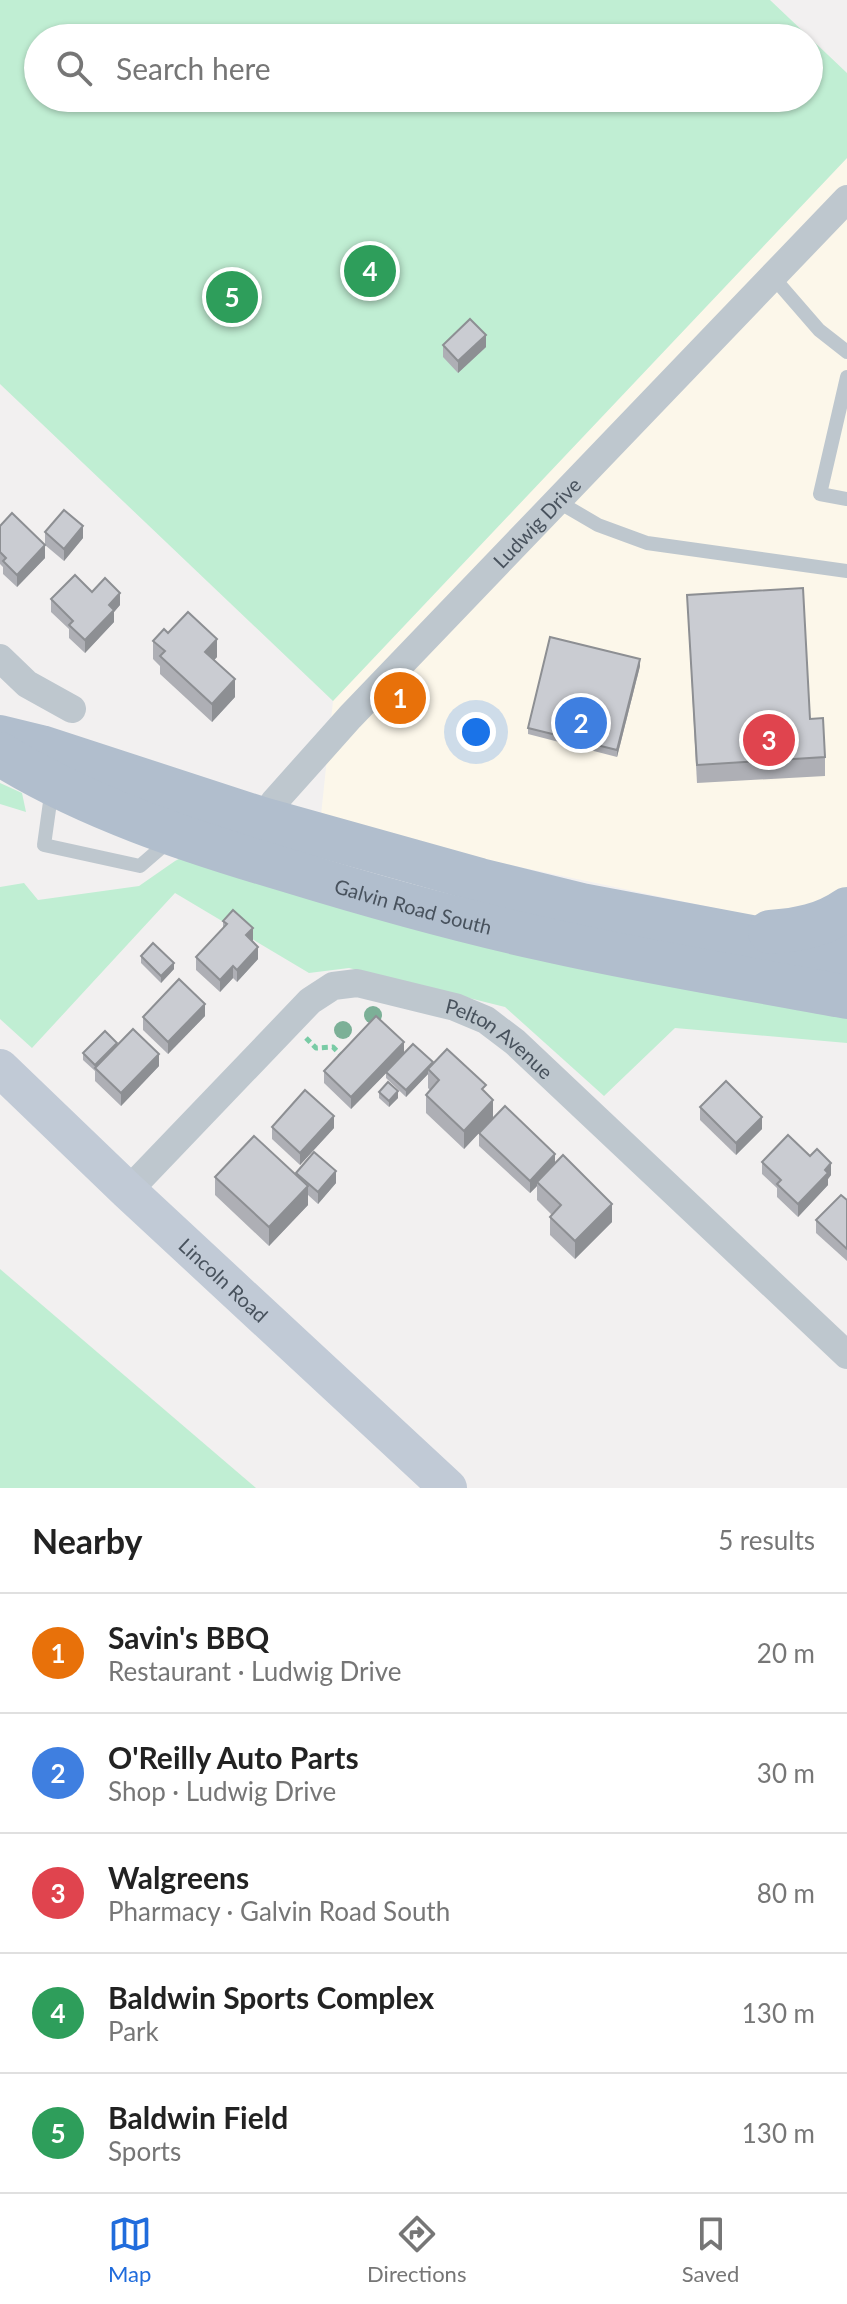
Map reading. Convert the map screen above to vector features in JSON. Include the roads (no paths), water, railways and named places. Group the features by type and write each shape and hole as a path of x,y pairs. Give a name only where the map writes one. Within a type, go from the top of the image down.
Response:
{"main road":[{"name":"Galvin Road South","path":"0,737 41,747 255,839 360,893 545,939 847,997"},
{"name":"Galvin Road South","path":"0,754 52,784 177,835 255,839 847,955"},
{"path":"736,934 808,927 847,909"},
{"name":"Lincoln Road","path":"0,1068 448,1488"}],"street":[{"name":"Ludwig Drive","path":"255,839 275,801 350,717 847,199"},
{"path":"0,658 27,684 72,709"},
{"name":"Pelton Avenue","path":"128,1191 310,1001 333,986 357,983 455,1007 486,1020 515,1042 847,1355"}],"lane":[{"path":"773,277 819,330 847,352"},
{"path":"847,377 820,494 847,499"},
{"path":"557,501 598,525 647,543 847,571"},
{"path":"52,784 44,845 140,866 177,835"}],"place":[{"name":"Baldwin Sports Complex","path":"370,271"},
{"name":"Baldwin Field","path":"232,297"},
{"name":"Savin's BBQ","path":"400,698"},
{"name":"O'Reilly Auto Parts","path":"581,723"},
{"name":"Walgreens","path":"769,740"}]}
